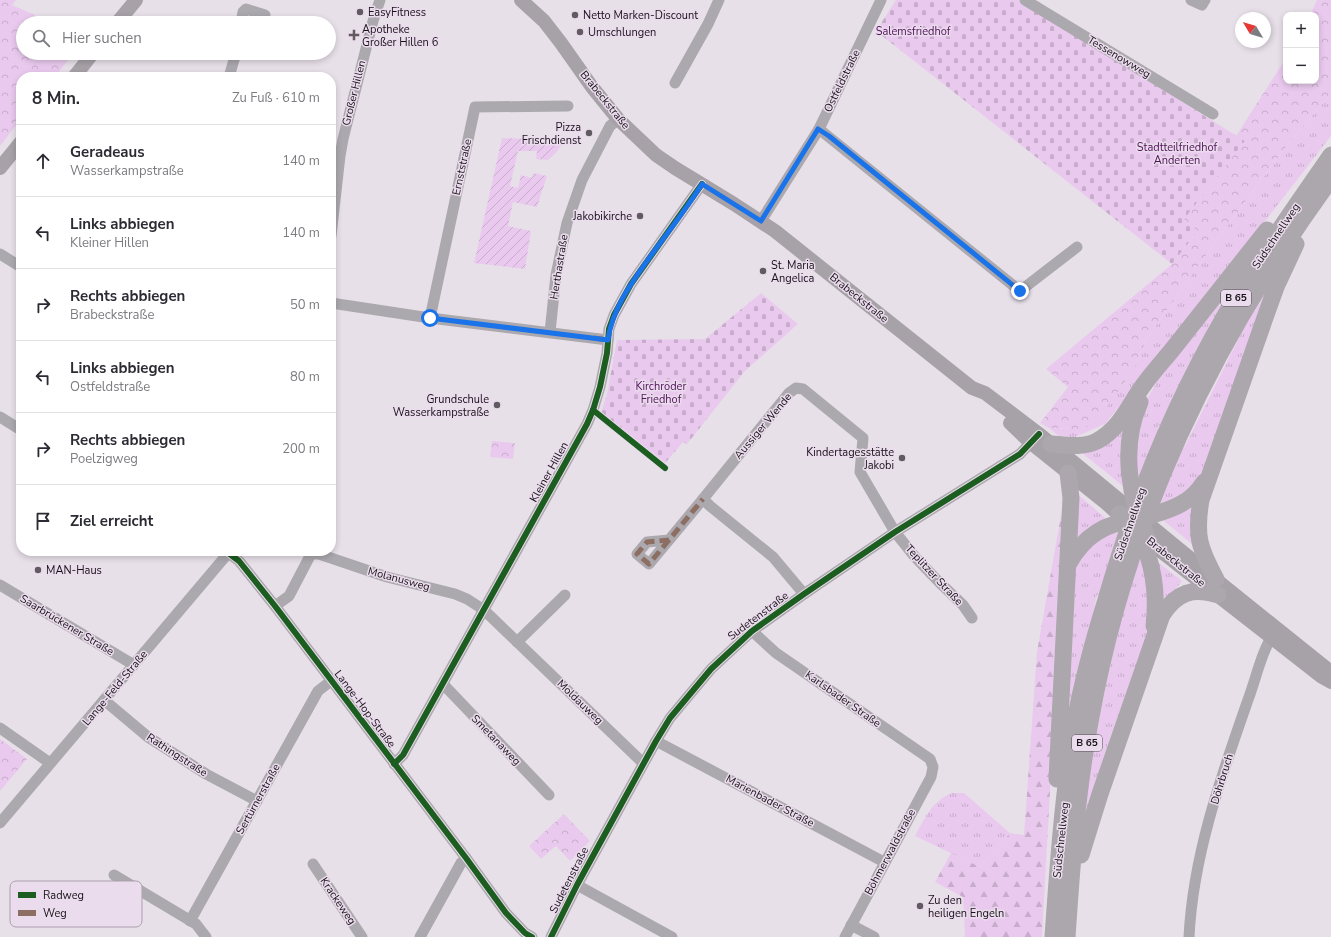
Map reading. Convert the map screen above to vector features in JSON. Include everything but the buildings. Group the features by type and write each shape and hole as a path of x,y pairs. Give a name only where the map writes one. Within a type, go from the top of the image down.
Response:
{"highway":[{"path":"1040,440 1076,446 1089,444 1104,436 1118,423 1126,414 1145,383 1331,151"},
{"name":"Südschnellweg","path":"1163,456 1180,400 1226,314 1279,230 1331,155"},
{"path":"1070,896 1090,826 1162,615 1176,598 1187,593 1198,591 1206,592 1217,587 1205,560 1198,532 1201,500 1276,287 1300,234 1328,183"},
{"name":"Südschnellweg","path":"1067,937 1080,788 1091,717 1109,634 1115,589 1126,534 1142,489 1163,456 1238,321 1290,237 1328,183"},
{"path":"1152,644 1156,599 1155,580 1137,521 1129,466 1132,428 1138,407 1163,362"},
{"path":"1069,563 1074,553 1087,538 1102,529 1137,521 1178,507 1200,489 1210,473"},
{"path":"1058,853 1056,800 1069,563 1071,498 1068,474"},
{"name":"Südschnellweg","path":"1053,937 1058,853 1076,721 1097,629 1115,589"}],"main road":[{"path":"123,16 136,0"},
{"name":"Brabeckstraße","path":"521,0 544,21 592,87 618,119 656,155 761,221 972,388 980,399 1018,430 1040,440 1217,587 1275,633 1331,672"},
{"path":"78,72 87,60"},
{"path":"0,168 16,148"},
{"name":"Brabeckstraße","path":"1040,440 1068,474 1137,521"},
{"name":"Brabeckstraße","path":"1275,633 1322,677 1331,682"}],"street":[{"name":"Großer Hillen","path":"336,151 380,0"},
{"path":"675,83 708,24 719,0"},
{"name":"Ostfeldstraße","path":"761,221 818,129 881,0"},
{"name":"Tessenowweg","path":"1026,0 1213,114"},
{"path":"1191,0 1202,6 1205,0"},
{"path":"242,16 246,9 264,14 265,16"},
{"path":"230,72 234,60"},
{"name":"Ernststraße","path":"430,318 475,107 568,106"},
{"name":"Herthastraße","path":"550,332 556,275 567,223 582,180 610,126 618,119"},
{"path":"818,129 829,136 1020,291 1077,246"},
{"name":"Kleiner Hillen","path":"394,764 403,755 587,424 600,387 607,353 608,334 614,315 631,284 702,184"},
{"path":"0,254 16,264"},
{"path":"336,304 430,318 550,332 608,334"},
{"name":"Aussiger Wende","path":"669,540 789,393 796,388 803,388 863,438 860,472 895,532"},
{"path":"0,417 16,427"},
{"name":"Sudetenstraße","path":"551,937 577,885 656,740 670,718 711,669 752,631 804,594 895,532 1040,440"},
{"path":"703,499 773,557 804,594"},
{"name":"Teplitzer Straße","path":"895,532 915,557 963,605 972,618"},
{"name":"Lange-Feld-Straße","path":"0,822 226,556"},
{"name":"Lange-Hop-Straße","path":"233,556 275,606 506,913 525,933 532,937"},
{"name":"Molanusweg","path":"275,606 289,596 307,556"},
{"name":"Molanusweg","path":"324,556 387,577 455,594 467,599 484,610"},
{"name":"Saarbrückener Straße","path":"0,585 134,665"},
{"path":"517,642 565,594"},
{"name":"Moldauweg","path":"484,610 643,763"},
{"name":"Karlsbader Straße","path":"752,631 776,653 930,759 933,767"},
{"name":"Döhrbruch","path":"1189,937 1198,864 1204,841 1223,774 1267,646 1275,633"},
{"name":"Sertürnerstraße","path":"190,921 318,691 331,681"},
{"name":"Smetanaweg","path":"443,684 549,795"},
{"name":"Rathingstraße","path":"104,700 148,737 199,770 257,800"},
{"path":"0,728 50,763"},
{"name":"Marienbader Straße","path":"656,740 884,862"},
{"name":"Böhmerwaldstraße","path":"845,937 930,777 933,767"},
{"path":"420,937 461,863 466,858"},
{"name":"Krackeweg","path":"313,864 362,937"},
{"path":"114,874 125,881"},
{"path":"577,885 672,937"},
{"path":"142,891 196,924 206,937"},
{"path":"851,925 874,937"}],"green space":[{"path":"0,0 16,0 12,5 37,16 16,16 16,60 68,60 59,72 16,72 16,125 0,146"},
{"path":"896,0 1018,0 1245,141 1185,219 1198,231 1172,264 876,31"},
{"path":"1317,0 1331,0 1331,93 1285,148 1195,270 1147,338 1134,369 1096,422 1084,428 1075,429 1049,428 1040,423 1068,387 1046,369 1172,264 1198,231 1184,219 1245,141 1236,136 1283,63 1283,84 1319,84 1319,12 1311,12"},
{"path":"1331,93 1331,136 1170,344 1105,424 1075,437 1059,436 1049,428 1075,429 1134,369 1147,338 1195,270 1285,148"},
{"path":"502,138 541,139 542,144 562,144 556,153 548,160 536,159 537,151 518,151 510,186 518,188 521,175 532,178 533,173 547,176 537,207 513,202 508,226 531,231 525,269 474,263"},
{"path":"1258,246 1162,423 1157,428 1171,435 1170,441 1184,448 1253,310 1269,283 1204,470 1193,489 1154,509 1135,470 1134,457 1147,399 1159,378"},
{"name":"Kirchröder Friedhof","path":"761,293 798,324 745,371 687,444 683,442 665,463 601,413 607,394 617,340 705,339"},
{"path":"1125,419 1128,490 1076,448"},
{"path":"492,441 515,443 513,459 490,457"},
{"path":"1076,493 1109,521 1073,547"},
{"path":"1192,502 1197,548 1159,517"},
{"path":"1061,515 1065,517 1042,937 965,937 963,897 935,882 951,853 980,867 1010,833 1024,835 1037,652"},
{"path":"1119,531 1146,564 1149,632 1082,832 1100,716 1126,601 1097,595 1063,768 1075,572 1077,560 1094,539"},
{"path":"1154,559 1182,581 1161,607"},
{"path":"0,739 27,759 0,791"},
{"path":"952,793 964,793 1010,833 980,867 915,836 934,805 945,796"},
{"path":"564,814 590,841 570,861 556,846 541,859 529,846"}],"tram line":[{"path":"120,16 133,0"},
{"path":"81,72 90,60"},
{"path":"0,165 16,145"}],"marked path":[{"path":"594,338 608,340"},
{"path":"669,540 649,564 637,554 647,542 669,540 703,499"}],"cycle path":[{"path":"394,764 403,755 587,424 600,387 607,353 609,329 614,315 631,284 702,184"},
{"path":"593,410 665,468"},
{"path":"551,937 577,885 656,741 670,718 711,669 752,631 895,532 1020,454 1039,434"},
{"path":"232,556 239,561 275,606 506,913 525,933 532,937"}],"place":[{"name":"EasyFitness","path":"360,12"},
{"name":"Netto Marken-Discount","path":"575,15"},
{"name":"Umschlungen","path":"580,32"},
{"name":"Apotheke Großer Hillen 6","path":"354,35"},
{"name":"Pizza Frischdienst","path":"589,133"},
{"name":"Jakobikirche","path":"640,216"},
{"name":"St. Maria Angelica","path":"763,271"},
{"name":"Grundschule Wasserkampstraße","path":"497,405"},
{"name":"Kindertagesstätte Jakobi","path":"902,458"},
{"name":"MAN-Haus","path":"38,570"},
{"name":"Zu den heiligen Engeln","path":"920,906"}],"route":[{"path":"430,318 608,340 609,329 614,315 631,284 702,184 761,221 818,129 829,136 1020,291"}],"park label":[{"name":"Salemsfriedhof","path":"913,31"},
{"name":"Stadtteilfriedhof Anderten","path":"1177,153"}]}
